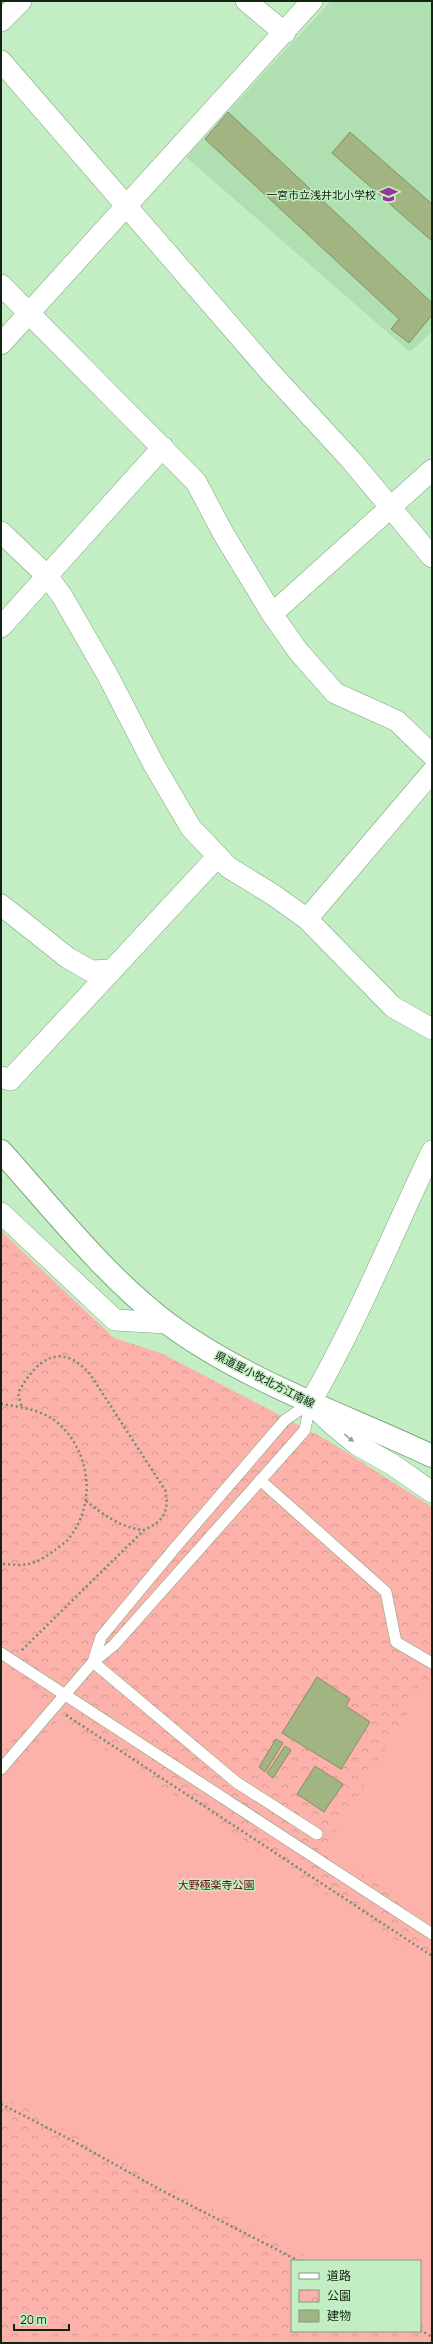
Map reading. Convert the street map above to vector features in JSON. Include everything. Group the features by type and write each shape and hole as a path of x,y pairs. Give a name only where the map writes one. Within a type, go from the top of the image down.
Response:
{"main road":[{"name":"県道里小牧北方江南線","path":"1,1151 127,1289 167,1323 222,1359 310,1403 432,1456"}],"street":[{"path":"1,21 21,1"},
{"path":"246,1 285,33"},
{"path":"1,344 126,204 285,33 312,1"},
{"path":"1,61 270,372 350,459 432,557"},
{"path":"1,285 196,482 223,533 272,614 298,651 335,692 397,721 432,755"},
{"path":"1,627 163,447"},
{"path":"272,614 432,470"},
{"path":"1,532 47,576 62,596 100,661 154,765 191,828 228,867 272,894 307,919 393,1007 432,1029"},
{"path":"307,919 432,772"},
{"path":"1,1077 10,1080 218,856"},
{"path":"1,905 68,958 91,971 112,970"},
{"path":"432,1151 355,1318 331,1367 310,1403 356,1444 393,1465 432,1492"},
{"path":"1,1213 115,1320 167,1323"}],"lane":[{"path":"1,1769 93,1662 114,1645 304,1430 310,1403"},
{"path":"93,1662 101,1637 174,1549 285,1420 310,1403"},
{"path":"260,1480 386,1592 396,1642 432,1663"},
{"path":"1,1654 432,1934"},
{"path":"93,1662 236,1782 317,1834"}],"path":[{"path":"22,1408 18,1393 42,1361 52,1357 66,1357 80,1362 90,1374 165,1490 168,1502 165,1516 155,1526 144,1530 134,1530 104,1515 86,1501"},
{"path":"1,1404 33,1410 60,1424 72,1440 83,1462 88,1492 84,1512 69,1539 49,1554 29,1564 1,1564"},
{"path":"11,1660 144,1530"},
{"path":"55,1708 432,1956"},
{"path":"1,2104 73,2141 157,2188 297,2260"},
{"path":"421,2331 432,2337"}],"shaded area":[{"path":"331,1 432,1 432,332 410,352 186,157"}],"green space":[{"name":"大野極楽寺公園","path":"1,1231 114,1338 163,1354 327,1440 432,1507 432,2343 1,2343"},
{"path":"1,1669 48,1701 1,1753"},
{"path":"424,1685 432,1691 432,1919 325,1850"},
{"path":"59,1719 432,1964 432,2331 421,2325 421,2260 315,2260 161,2183 1,2094 1,1784"}],"building":[{"path":"228,112 432,303 432,315 409,343 391,329 399,319 205,139"},
{"path":"350,132 432,204 432,241 332,153"},
{"path":"317,1677 350,1699 346,1706 370,1722 341,1769 282,1733"},
{"path":"276,1739 283,1743 265,1772 259,1767"},
{"path":"285,1746 291,1750 273,1778 267,1773"},
{"path":"315,1766 343,1784 324,1812 297,1794"}],"place":[{"name":"一宮市立浅井北小学校","path":"389,194"}]}
